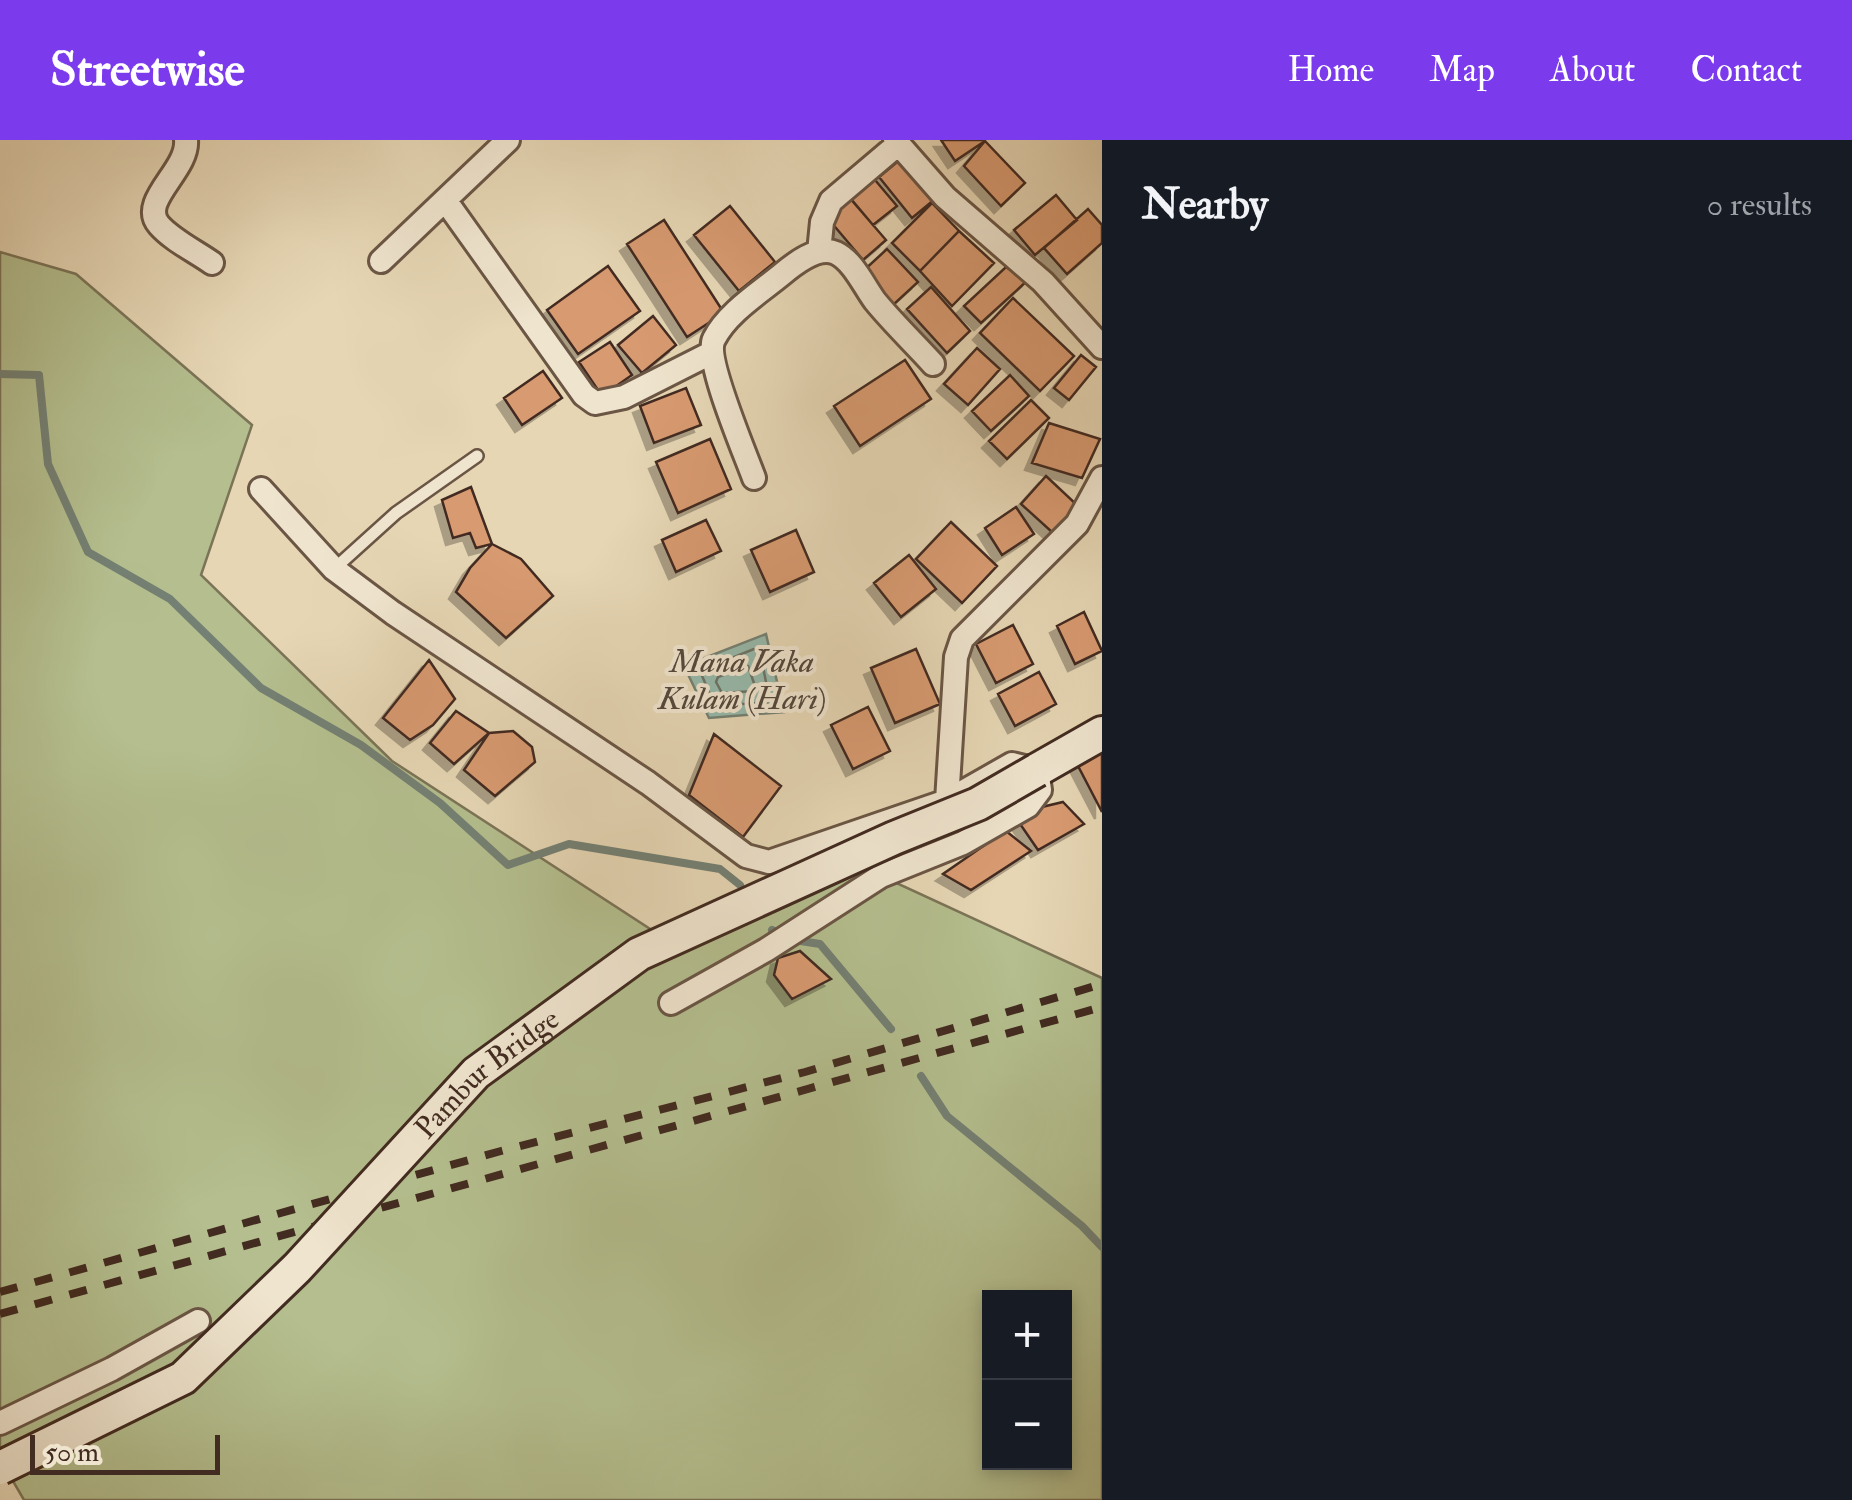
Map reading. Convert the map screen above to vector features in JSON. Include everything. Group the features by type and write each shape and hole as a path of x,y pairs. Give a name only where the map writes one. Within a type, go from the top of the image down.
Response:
{"main road":[{"name":"Pambur Bridge","path":"0,1468 183,1378 297,1268 476,1073 639,954 978,804 1102,733"}],"street":[{"path":"186,140 188,152 155,200 154,219 161,228 212,262"},
{"path":"381,262 508,140"},
{"path":"819,252 822,222 831,201 896,142 945,197 1043,282 1102,347"},
{"path":"445,200 584,395 596,403 624,398 711,353"},
{"path":"754,478 711,353 713,340 730,318 798,261 819,252 834,252 848,262 877,302 932,364"},
{"path":"947,801 956,657 962,640 1076,524 1102,478"},
{"path":"261,489 334,569 443,648 648,783 746,856 769,862 947,801 1012,764 1037,770 1040,790 1028,806 963,844 882,876 766,950 671,1003"},
{"path":"0,1423 112,1369 198,1321"}],"lane":[{"path":"334,569 396,513 477,456"}],"green space":[{"path":"0,252 76,274 252,425 201,575 392,761 658,934 825,850 1102,978 1102,1500 24,1500 0,1459"}],"water":[{"name":"Mana Vaka Kulam (Hari)","path":"766,634 784,712 709,718 684,666"}],"building":[{"path":"941,140 985,140 985,141 955,161"},
{"path":"985,141 1025,183 1001,206 964,166"},
{"path":"902,158 935,199 912,218 879,177"},
{"path":"870,174 897,206 873,225 846,193"},
{"path":"1056,195 1077,220 1035,255 1014,230"},
{"path":"848,196 886,240 863,260 825,215"},
{"path":"932,203 959,231 920,271 892,243"},
{"path":"730,206 775,262 739,291 694,235"},
{"path":"1088,209 1102,225 1102,243 1067,274 1044,248"},
{"path":"664,220 724,313 687,337 627,244"},
{"path":"959,231 994,263 952,306 920,271"},
{"path":"887,249 918,282 893,305 862,272"},
{"path":"608,266 640,311 578,354 547,310"},
{"path":"1006,267 1028,280 981,323 964,306"},
{"path":"931,287 970,331 947,353 907,309"},
{"path":"1013,298 1074,356 1040,391 980,333"},
{"path":"653,316 676,345 642,373 618,345"},
{"path":"610,342 632,375 602,396 579,362"},
{"path":"977,348 1000,369 968,405 944,384"},
{"path":"1081,355 1096,367 1069,400 1054,388"},
{"path":"905,360 931,399 860,446 834,406"},
{"path":"543,371 562,398 522,425 504,398"},
{"path":"1010,375 1029,396 991,431 972,411"},
{"path":"686,388 701,425 654,443 640,406"},
{"path":"1031,400 1049,418 1007,459 989,441"},
{"path":"1049,423 1100,439 1082,478 1032,463"},
{"path":"710,439 731,489 678,513 656,462"},
{"path":"1046,476 1077,505 1053,533 1021,504"},
{"path":"471,487 492,544 476,548 470,533 453,538 442,500"},
{"path":"1016,507 1034,534 1002,555 985,528"},
{"path":"706,520 721,551 676,572 662,540"},
{"path":"951,522 997,566 962,603 916,559"},
{"path":"796,530 814,572 770,592 751,550"},
{"path":"492,544 521,559 553,596 506,638 456,592 470,568"},
{"path":"909,555 936,589 901,617 874,583"},
{"path":"1084,612 1102,651 1075,664 1057,626"},
{"path":"1013,625 1033,664 996,683 976,644"},
{"path":"916,649 940,704 895,723 871,668"},
{"path":"429,660 455,699 433,725 410,740 383,718"},
{"path":"1039,672 1056,704 1015,726 998,694"},
{"path":"868,707 890,751 853,769 831,725"},
{"path":"456,711 489,733 454,764 430,743"},
{"path":"513,731 532,747 535,762 495,796 464,770 489,733"},
{"path":"714,734 781,786 743,837 689,795"},
{"path":"1102,751 1102,812 1077,764"},
{"path":"1063,802 1084,824 1038,850 1018,821 1042,807"},
{"path":"1001,827 1031,851 971,890 943,874 995,838"},
{"path":"800,951 831,979 792,999 774,975 778,958"}],"waterway":[{"path":"0,374 39,375 48,464 88,552 170,599 261,688 361,745 440,803 508,865 569,844 720,869 740,885"},
{"path":"772,930 794,940 820,944 891,1029"},
{"path":"921,1076 947,1116 1082,1226 1102,1247"}],"railway":[{"path":"0,1292 501,1151 805,1072 1102,984"},
{"path":"0,1314 1102,1007"}]}
